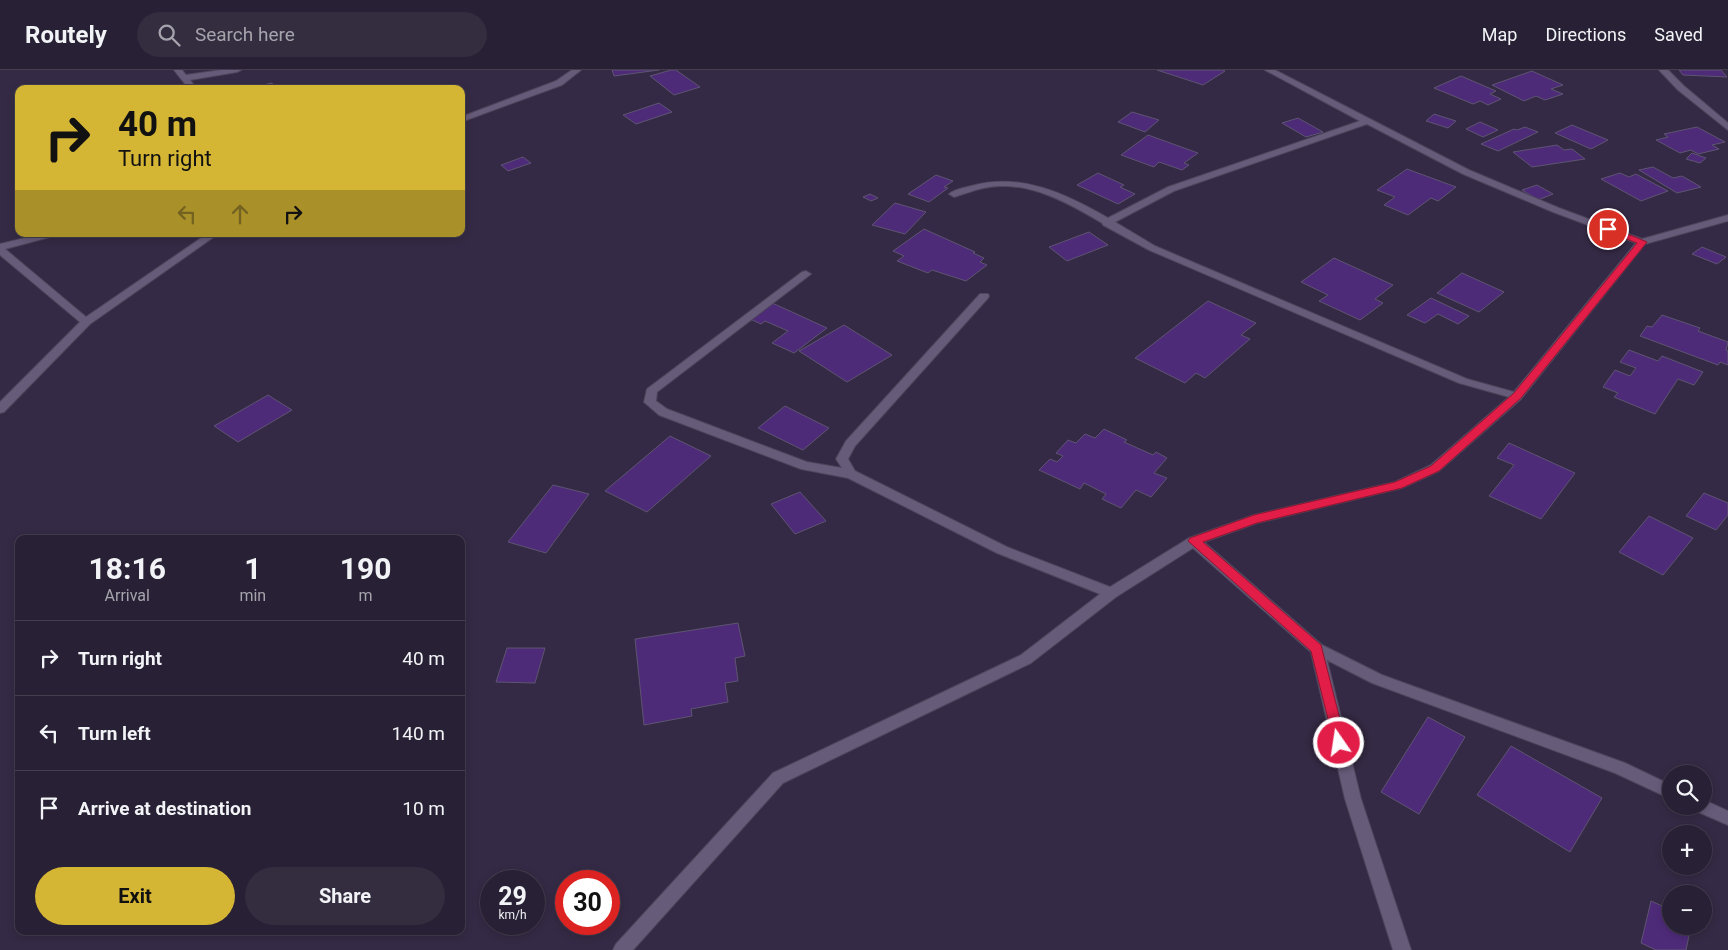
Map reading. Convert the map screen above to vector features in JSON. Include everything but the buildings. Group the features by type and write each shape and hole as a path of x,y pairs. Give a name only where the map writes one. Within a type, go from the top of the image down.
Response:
{"street":[{"path":"178,70 190,85"},
{"path":"184,78 237,70"},
{"path":"465,118 559,83 577,70"},
{"path":"1269,70 1466,172 1556,210 1642,242"},
{"path":"1663,70 1680,88 1728,127"},
{"path":"1106,223 1171,189 1367,122"},
{"path":"954,194 985,185 1008,184 1038,189 1068,199 1106,223 1152,248 1463,381 1517,396"},
{"path":"622,950 778,778 1026,659 1111,593 1194,541 1254,519 1398,485 1435,468 1517,396 1642,242 1728,218"},
{"path":"0,248 40,237"},
{"path":"0,409 86,322 209,237"},
{"path":"0,248 86,322"},
{"path":"806,274 651,391 650,402 663,412 805,466 850,474 1002,550 1111,593"},
{"path":"850,474 842,459 850,444 984,296"},
{"path":"1194,541 1317,649 1377,679 1620,768 1662,788"},
{"path":"1317,649 1353,799 1402,950"},
{"path":"1712,811 1728,818"}],"route":[{"path":"1339,743 1317,649 1194,541 1254,519 1398,485 1435,468 1517,396 1642,242 1608,229"}]}
